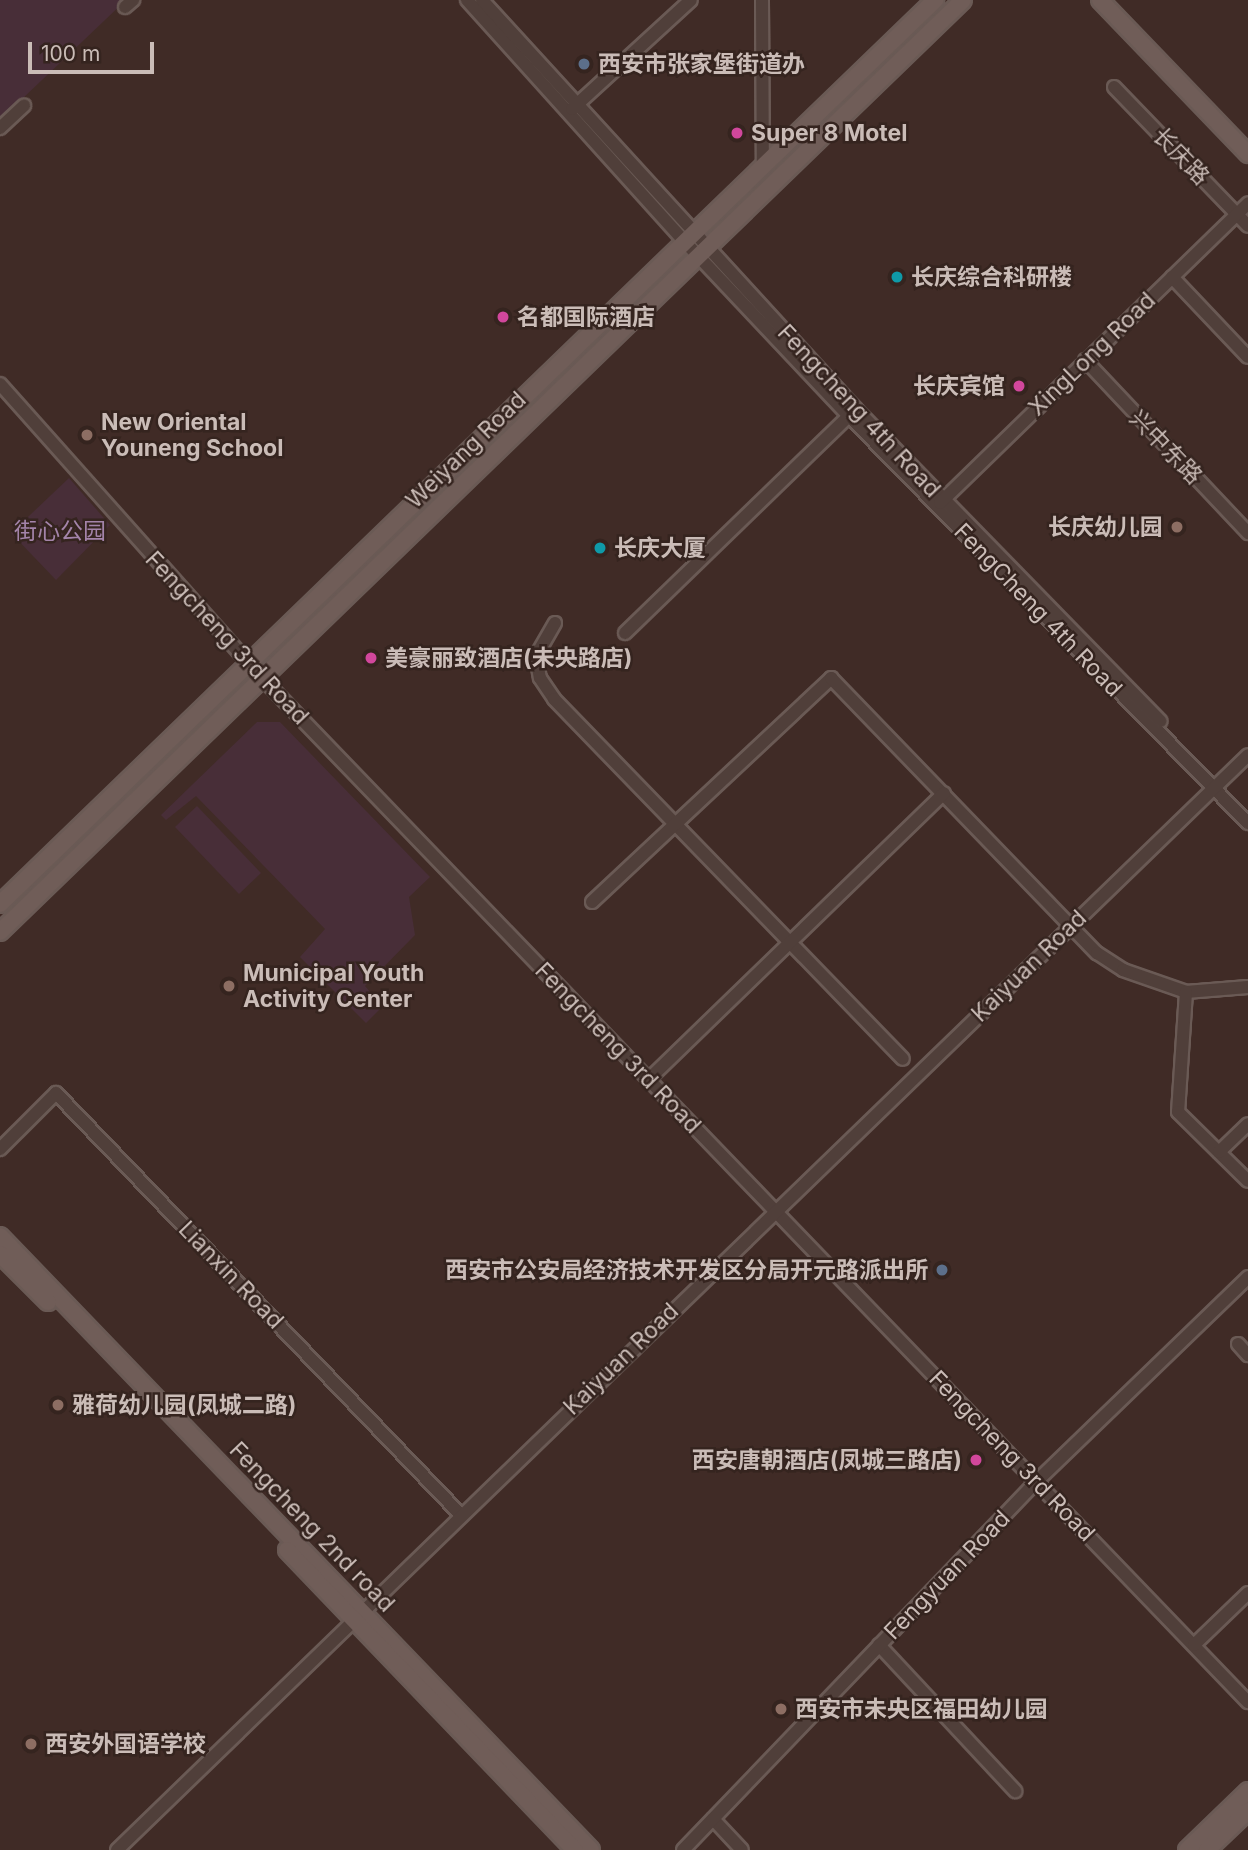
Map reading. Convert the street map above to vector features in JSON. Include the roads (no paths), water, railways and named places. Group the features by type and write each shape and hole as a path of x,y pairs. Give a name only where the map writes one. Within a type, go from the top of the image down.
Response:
{"main road":[{"name":"Weiyang Road","path":"0,904 935,0"},
{"name":"Weiyang Road","path":"0,932 264,680 963,0"},
{"path":"1100,0 1248,154"},
{"path":"1113,0 1248,139"},
{"name":"Fengcheng 2nd road","path":"0,1237 358,1615 575,1850"},
{"name":"Fengcheng 2nd road","path":"0,1254 591,1850"},
{"path":"1187,1850 1248,1791"},
{"path":"1208,1850 1248,1811"}],"street":[{"path":"467,0 573,108"},
{"path":"482,0 573,108 689,238"},
{"path":"573,108 691,0"},
{"path":"762,0 763,167"},
{"name":"长庆路","path":"1114,87 1248,226"},
{"path":"0,128 24,106"},
{"name":"XingLong Road","path":"940,503 1248,203"},
{"name":"FengCheng 4th Road","path":"689,238 940,503 1217,785 1248,823"},
{"path":"1172,277 1248,357"},
{"name":"兴中东路","path":"1085,360 1248,533"},
{"name":"Fengcheng 3rd Road","path":"0,384 264,680 1248,1702"},
{"path":"625,633 853,412"},
{"path":"555,623 536,656 540,678 554,699 903,1059"},
{"path":"592,902 831,678 1070,926 1123,970 1186,992 1248,987"},
{"name":"Kaiyuan Road","path":"117,1850 460,1514 1248,755"},
{"path":"1217,785 1248,812"},
{"path":"648,1080 944,793"},
{"path":"1186,992 1178,1112 1248,1181"},
{"name":"Lianxin Road","path":"0,1149 56,1093 460,1514"},
{"path":"1219,1152 1248,1124"},
{"name":"Fengyuan Road","path":"683,1850 1036,1482 1248,1277"},
{"path":"1238,1344 1248,1355"},
{"path":"1194,1645 1248,1593"},
{"path":"879,1645 1015,1791"},
{"path":"713,1819 742,1850"}],"place":[{"name":"西安市张家堡街道办","path":"584,64"},
{"name":"Super 8 Motel","path":"737,133"},
{"name":"长庆综合科研楼","path":"897,277"},
{"name":"名都国际酒店","path":"503,317"},
{"name":"长庆宾馆","path":"1019,386"},
{"name":"New Oriental Youneng School","path":"87,435"},
{"name":"长庆幼儿园","path":"1177,527"},
{"name":"长庆大厦","path":"600,548"},
{"name":"美豪丽致酒店(未央路店)","path":"371,658"},
{"name":"Municipal Youth Activity Center","path":"229,986"},
{"name":"西安市公安局经济技术开发区分局开元路派出所","path":"942,1270"},
{"name":"雅荷幼儿园(凤城二路)","path":"58,1405"},
{"name":"西安唐朝酒店(凤城三路店)","path":"976,1460"},
{"name":"西安市未央区福田幼儿园","path":"781,1709"},
{"name":"西安外国语学校","path":"31,1744"}],"park label":[{"name":"街心公园","path":"60,531"}]}
